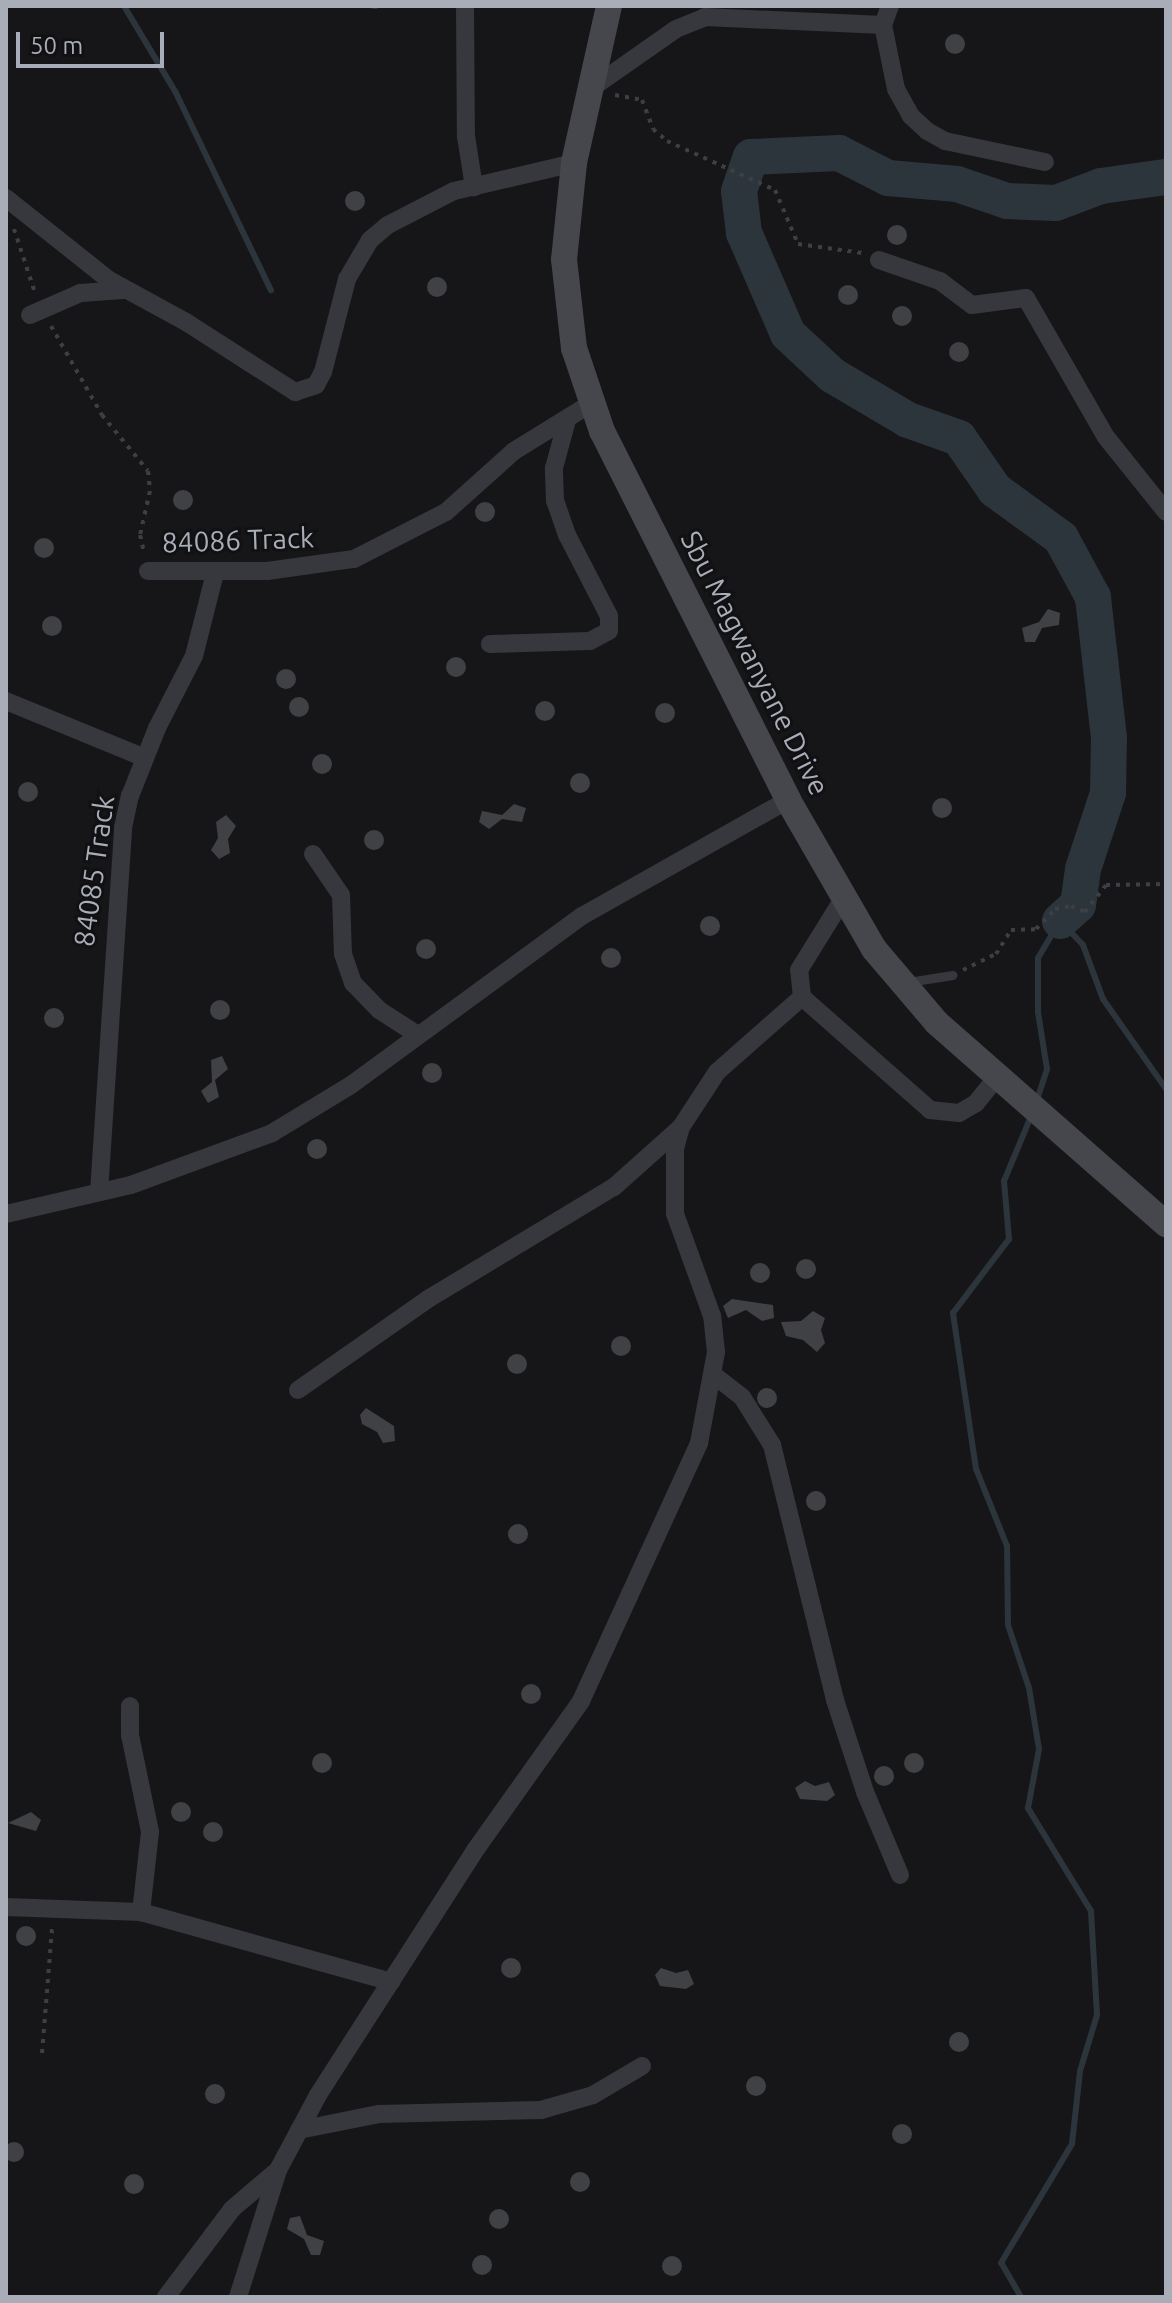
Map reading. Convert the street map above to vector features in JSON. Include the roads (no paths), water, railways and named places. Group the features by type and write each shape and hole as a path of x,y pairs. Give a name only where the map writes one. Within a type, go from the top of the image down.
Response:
{"main road":[{"name":"Sbu Magwanyane Drive","path":"609,6 565,215 566,290 590,404 788,800 843,899 901,984 1002,1083 1062,1131 1166,1224"}],"street":[{"path":"465,6 466,136 474,187"},
{"path":"890,6 883,25 896,89 911,116 927,131 945,141 1045,162"},
{"path":"589,90 676,29 705,17 883,25"},
{"path":"6,198 126,290 208,335 280,385 307,391 323,372 347,279 370,240 426,202 574,163"},
{"path":"879,260 940,281 972,305 1026,298 1106,437 1166,512"},
{"path":"35,312 80,293 126,290"},
{"name":"84086 Track","path":"148,571 215,573 315,567 365,554 446,512 514,451 590,404"},
{"path":"490,644 590,641 609,631 609,616 555,501 554,468 567,420"},
{"name":"84085 Track","path":"99,1192 116,877 130,796 194,656 215,573"},
{"path":"6,701 145,758"},
{"path":"6,1214 163,1175 272,1133 351,1085 582,916 788,800"},
{"path":"313,854 341,895 343,954 353,983 379,1010 418,1035"},
{"path":"843,899 799,970 802,997 930,1110 959,1113 1002,1083"},
{"path":"298,1390 428,1299 614,1187 681,1127 717,1072 802,997"},
{"path":"238,2297 278,2170 299,2130 391,1982 595,1675 699,1443 715,1376 712,1316 675,1214 673,1174 681,1127"},
{"path":"715,1376 742,1397 772,1445 835,1700 865,1792 900,1875"},
{"path":"130,1706 130,1735 150,1832 141,1912"},
{"path":"6,1907 54,1906 141,1912 391,1982"},
{"path":"299,2130 379,2114 541,2110 593,2095 642,2066"},
{"path":"166,2297 232,2209 278,2170"}],"lane":[{"path":"901,984 952,975"}],"waterway":[{"path":"124,6 176,93 271,290"},
{"path":"1060,921 1078,905 1083,869 1108,793 1109,738 1093,597 1061,538 995,490 959,438 908,420 832,375 788,334 744,233 739,191 751,157 839,153 888,178 957,184 1007,201 1056,203 1101,186 1166,177"},
{"path":"1037,1100 1047,1069 1038,1012 1038,958 1060,921 1083,945 1103,999 1166,1089"},
{"path":"1021,2297 1001,2263 1072,2144 1080,2071 1097,2015 1091,1911 1028,1808 1039,1749 1029,1688 1008,1625 1007,1546 976,1469 953,1313 1009,1239 1004,1181 1032,1114"}]}
